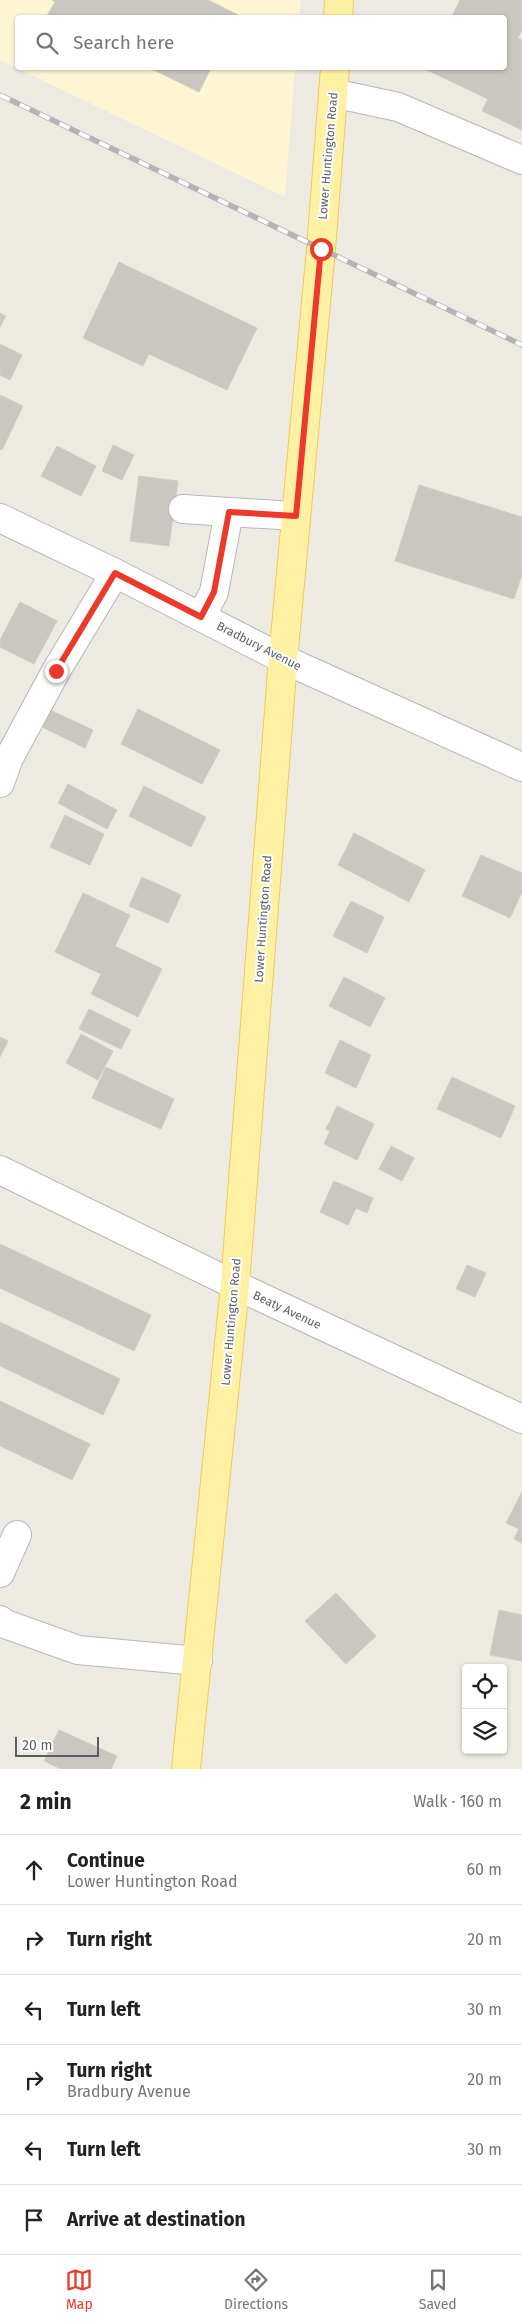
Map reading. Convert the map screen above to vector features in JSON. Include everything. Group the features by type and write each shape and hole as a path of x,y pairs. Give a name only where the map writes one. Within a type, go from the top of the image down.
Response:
{"main road":[{"path":"338,15 339,0"},
{"name":"Lower Huntington Road","path":"186,1769 235,1285 283,659 334,80"}],"street":[{"path":"334,80 522,160"},
{"path":"183,509 296,516"},
{"path":"201,617 214,592 229,512"},
{"name":"Bradbury Avenue","path":"0,518 115,573 283,659 522,767"},
{"path":"0,783 9,758 51,679 115,573"},
{"name":"Beaty Avenue","path":"0,1170 235,1285 522,1419"},
{"path":"0,1573 17,1536"},
{"path":"0,1620 5,1624 78,1650 198,1662"}],"shaded area":[{"path":"0,0 301,0 299,15 15,15 15,67 0,60"},
{"path":"21,70 295,70 285,197"}],"building":[{"path":"52,0 208,0 238,15 48,15 55,2"},
{"path":"460,0 522,0 522,30 518,38 522,40 522,130 482,111 488,99 427,70 507,70 507,15 452,15"},
{"path":"154,70 210,70 199,92"},
{"path":"119,262 257,328 227,390 149,354 143,366 83,338"},
{"path":"0,313 6,316 0,327"},
{"path":"0,344 22,355 10,380 0,375"},
{"path":"0,395 23,406 2,450 0,449"},
{"path":"113,445 134,455 122,480 102,471"},
{"path":"57,446 96,466 81,496 41,476"},
{"path":"139,476 178,481 169,546 130,541"},
{"path":"419,485 522,517 522,574 514,599 395,561"},
{"path":"20,602 57,621 34,664 0,647 0,640"},
{"path":"138,709 220,750 202,784 121,744"},
{"path":"50,710 93,730 85,748 42,727"},
{"path":"68,784 117,810 107,829 58,803"},
{"path":"144,786 206,817 191,847 129,816"},
{"path":"65,815 104,834 90,865 50,847"},
{"path":"354,833 425,870 409,902 338,865"},
{"path":"481,855 522,873 522,892 510,918 462,896"},
{"path":"142,877 181,895 168,923 129,906"},
{"path":"83,893 130,915 115,946 162,969 138,1017 91,994 101,974 55,952"},
{"path":"351,901 384,917 367,953 333,936"},
{"path":"344,977 385,998 370,1027 329,1006"},
{"path":"89,1009 131,1030 121,1049 79,1029"},
{"path":"81,1034 113,1051 98,1080 66,1063"},
{"path":"0,1037 8,1041 0,1057"},
{"path":"340,1040 371,1055 356,1088 325,1073"},
{"path":"106,1067 174,1099 161,1129 92,1098"},
{"path":"452,1077 515,1106 501,1138 437,1109"},
{"path":"337,1106 374,1124 357,1160 324,1144 330,1131 326,1129"},
{"path":"391,1146 414,1158 402,1181 379,1169"},
{"path":"334,1181 373,1198 367,1213 356,1208 348,1225 320,1212"},
{"path":"0,1244 151,1315 134,1351 0,1288"},
{"path":"467,1265 486,1273 475,1297 456,1289"},
{"path":"0,1322 120,1379 103,1415 0,1366"},
{"path":"0,1401 90,1444 72,1480 0,1446"},
{"path":"522,1492 522,1543 514,1539 519,1529 506,1523"},
{"path":"336,1593 376,1636 346,1664 305,1621"},
{"path":"499,1610 522,1615 522,1661 490,1655"},
{"path":"59,1730 117,1756 111,1769 61,1769 44,1761"}],"railway":[{"path":"0,95 522,345"}],"route":[{"path":"56,671 115,573 201,617 214,592 229,512 296,516 321,249"}]}
